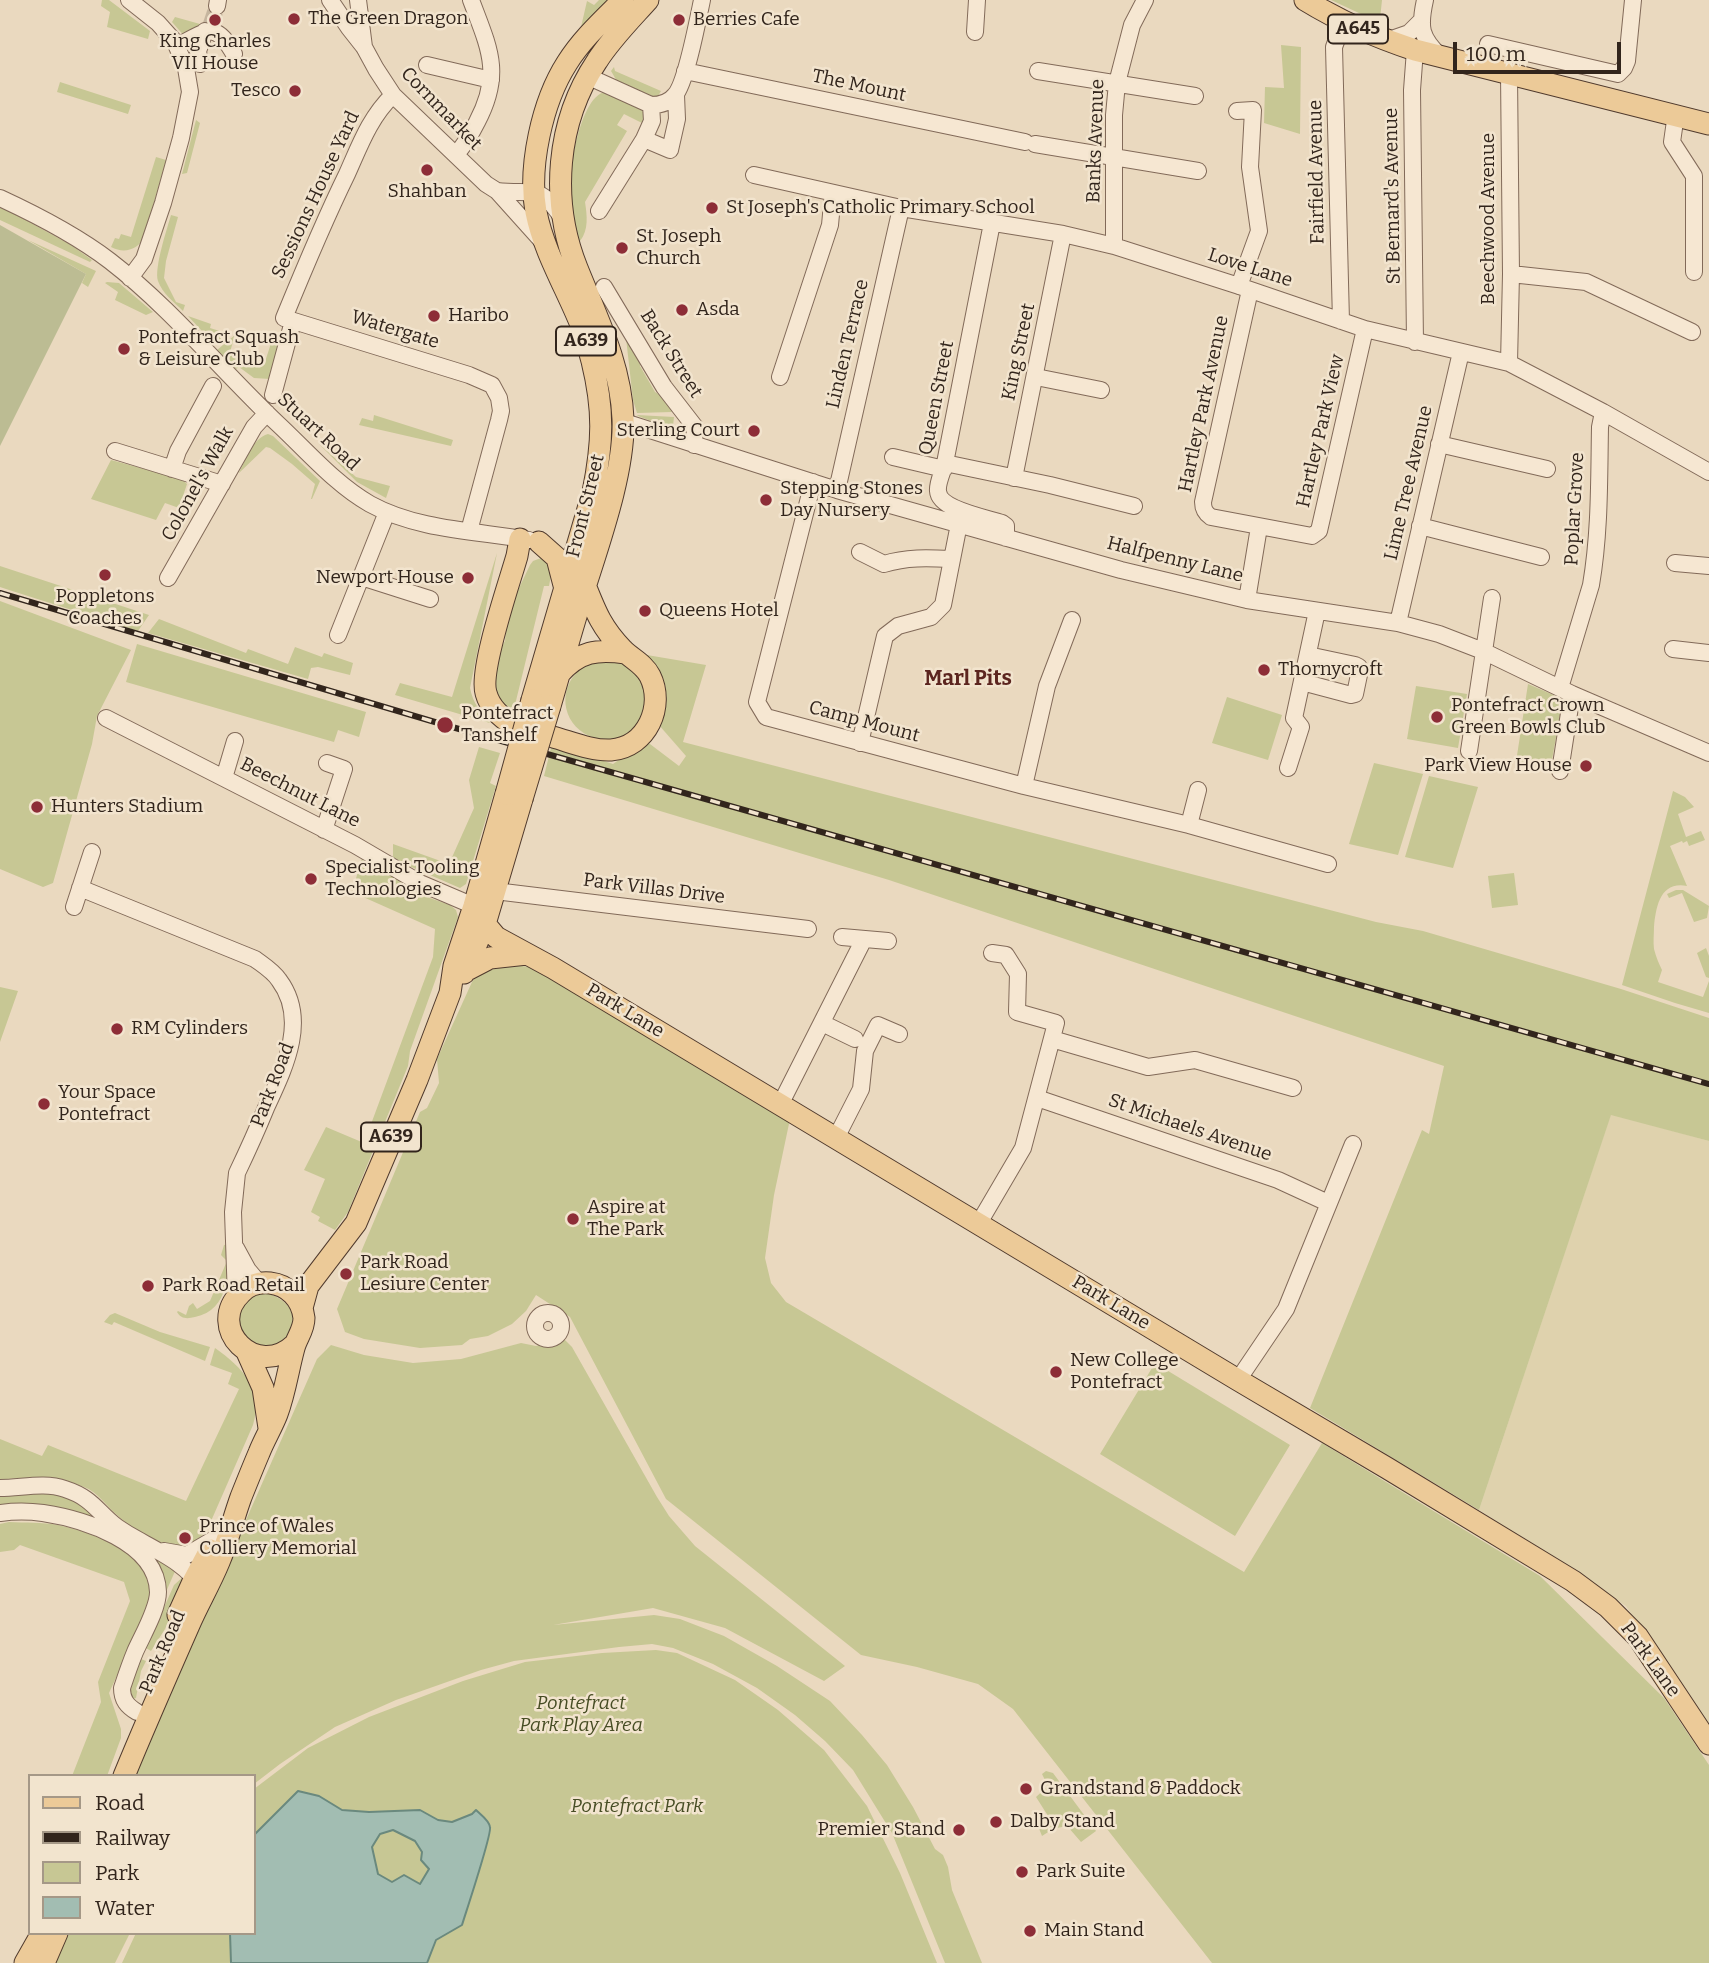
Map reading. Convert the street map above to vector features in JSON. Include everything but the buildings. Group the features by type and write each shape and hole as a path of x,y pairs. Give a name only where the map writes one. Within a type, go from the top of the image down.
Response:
{"main road":[{"name":"A639","path":"571,57 623,0"},
{"name":"A639","path":"548,105 566,83 587,76 616,36 648,0"},
{"name":"A645","path":"1305,0 1343,23 1415,50 1709,124"},
{"path":"571,57 587,76"},
{"name":"Front Street","path":"571,57 548,105 539,137 534,191 536,211 547,247 584,332 601,403 600,457 583,523 575,586"},
{"name":"Front Street","path":"551,670 575,586 610,504 623,423 622,396 615,364 576,265 563,219 560,168 568,125 587,76"},
{"path":"601,403 623,423 601,441"},
{"path":"529,540 554,541 563,538 583,523"},
{"path":"529,540 557,558 605,630 646,670 655,692 650,725 624,747 607,750 553,737"},
{"path":"513,725 491,706 485,692 484,678 517,556 529,540"},
{"path":"551,670 585,654 604,650 626,653"},
{"name":"Park Road","path":"450,993 465,971 487,905 514,797 551,670"},
{"name":"Park Road","path":"118,1774 133,1714 198,1588 219,1562 241,1497 276,1417 295,1343 303,1329 302,1308 308,1286 351,1229 359,1214 450,993 454,966 464,935 487,905"},
{"name":"Park Lane","path":"487,905 496,937 979,1223 1573,1581 1608,1606 1638,1637 1709,1744"},
{"path":"465,971 490,958 522,951"},
{"name":"Park Road","path":"269,1428 263,1388 247,1352 230,1331 230,1312 236,1298 246,1289 287,1278 336,1250"},
{"name":"Park Road","path":"266,1283 280,1285 293,1294 302,1308"},
{"path":"247,1352 273,1357 295,1343"},
{"name":"Park Road","path":"125,1774 216,1538 241,1497"},
{"path":"133,1714 150,1705 155,1699"},
{"path":"25,1963 42,1935"},
{"path":"44,1963 56,1935"}],"street":[{"name":"Cornmarket","path":"330,0 393,94 486,184 497,191 547,247"},
{"name":"Cornmarket","path":"359,0 364,47"},
{"path":"456,154 469,138 487,104 491,80 489,49 471,0"},
{"path":"643,139 670,150 677,119 676,95 685,71 702,0"},
{"path":"975,32 977,0"},
{"name":"Banks Avenue","path":"1114,246 1114,114 1117,83 1132,25 1145,0"},
{"path":"1386,41 1416,28 1421,21 1425,0"},
{"path":"1488,44 1618,74 1627,61 1633,0"},
{"path":"130,278 144,259 163,203 181,138 190,92 186,68 175,42 135,2"},
{"path":"1421,21 1426,38 1441,57"},
{"name":"Fairfield Avenue","path":"1341,321 1334,47 1343,23"},
{"path":"185,42 208,29"},
{"path":"208,29 219,34 234,54"},
{"path":"200,64 198,51 208,29"},
{"name":"St Bernard's Avenue","path":"1415,50 1412,90 1415,342"},
{"path":"427,65 491,80"},
{"name":"The Mount","path":"685,71 1030,143 1198,171"},
{"path":"1038,71 1195,96"},
{"name":"Beechwood Avenue","path":"1509,74 1509,363"},
{"path":"587,76 650,104 659,105 676,95"},
{"name":"Sessions House Yard","path":"289,319 326,216 372,120 393,94"},
{"path":"599,211 652,121 650,104"},
{"path":"1237,111 1253,110 1250,167 1259,231 1245,288"},
{"path":"1676,114 1672,142 1694,176 1694,272"},
{"path":"497,191 534,191 542,187 560,168"},
{"name":"Love Lane","path":"754,174 901,208 1063,234 1114,246 1365,329 1509,363 1709,472"},
{"path":"534,191 554,205 563,219"},
{"path":"780,377 830,225 833,193"},
{"name":"Stuart Road","path":"0,198 56,225 92,248 130,278 337,480 369,504 426,524 529,540"},
{"name":"Linden Terrace","path":"837,490 901,208"},
{"name":"Queen Street","path":"992,223 938,491 941,499 953,508 1002,523 1006,526 1006,538"},
{"name":"King Street","path":"1014,478 1063,234"},
{"path":"1511,274 1586,282 1692,332"},
{"name":"Back Street","path":"604,287 664,387 695,427 694,445"},
{"name":"Hartley Park Avenue","path":"1245,288 1203,509 1211,517 1259,527"},
{"path":"272,388 289,319"},
{"name":"Watergate","path":"289,319 469,375 492,385 499,398 499,421 469,531"},
{"name":"Hartley Park View","path":"1259,527 1312,536 1319,531 1365,329"},
{"name":"Lime Tree Avenue","path":"1398,623 1461,352"},
{"path":"1035,377 1101,390"},
{"path":"172,468 177,451 213,386"},
{"name":"Poplar Grove","path":"1560,771 1566,691 1594,570 1599,521 1600,427 1603,412"},
{"name":"Colonel's Walk","path":"168,578 254,427 267,413"},
{"name":"Halfpenny Lane","path":"623,423 837,490 1121,570 1247,600 1398,623 1439,634 1483,651 1566,691 1709,753"},
{"path":"1439,444 1547,469"},
{"path":"114,451 222,484"},
{"path":"893,457 1050,485 1134,506"},
{"name":"Camp Mount","path":"813,482 757,702 766,717 1024,786 1189,825 1328,864"},
{"path":"338,635 387,512"},
{"path":"860,743 885,636 898,626 931,617 943,605 959,524"},
{"path":"1420,526 1541,557"},
{"path":"1247,600 1259,527"},
{"path":"860,552 884,564 898,559 921,557 951,559"},
{"path":"1675,563 1709,566"},
{"path":"361,577 430,599"},
{"path":"1469,751 1492,598"},
{"path":"1288,768 1301,727 1294,718 1317,611"},
{"path":"1024,786 1047,686 1072,620"},
{"path":"1673,649 1709,653"},
{"path":"1303,682 1351,695 1355,694 1360,670 1355,665 1308,655"},
{"name":"Beechnut Lane","path":"106,718 355,845 420,883 487,905"},
{"path":"223,778 235,741"},
{"path":"324,830 344,769 327,763"},
{"path":"1189,825 1198,790"},
{"path":"74,906 92,852"},
{"name":"Park Road","path":"80,888 255,958 281,982 286,993 292,1009 291,1048 237,1173 233,1212 236,1298"},
{"name":"Park Villas Drive","path":"487,905 808,929"},
{"path":"842,937 888,941"},
{"path":"780,1105 864,939"},
{"path":"979,1223 1023,1148 1056,1023 1017,1012 1018,974 1006,955 992,953"},
{"path":"822,1023 855,1039"},
{"path":"836,1138 860,1089 865,1051 878,1025 899,1034"},
{"path":"1052,1039 1148,1066 1195,1060 1293,1088"},
{"name":"St Michaels Avenue","path":"1037,1098 1278,1180 1328,1203"},
{"path":"1238,1380 1286,1309 1353,1144"},
{"name":"Park Road","path":"234,1242 239,1256 266,1283"},
{"path":"0,1488 46,1485 71,1491 93,1503 119,1529 158,1550 198,1588"},
{"path":"0,1513 43,1513 93,1527 133,1547 153,1570 159,1595 122,1688 124,1701 133,1714"},
{"path":"158,1550 187,1555 216,1538"}],"shaded area":[{"path":"1611,1114 1709,1141 1709,1727 1626,1606 1479,1510"}],"green space":[{"path":"102,0 109,0 150,31 148,39 107,27 110,12 101,6"},
{"path":"599,0 609,0 581,27 587,1 594,5"},
{"path":"1331,0 1382,0 1380,19 1361,14"},
{"path":"175,17 200,24 199,29 186,38 172,22"},
{"path":"1281,45 1301,47 1300,134 1264,123 1265,87 1284,88"},
{"path":"614,67 615,71 661,91 658,96 649,96 618,83 611,71"},
{"path":"60,82 131,105 128,114 57,92"},
{"path":"605,92 643,107 647,116 642,123 624,114 617,125 627,131 585,202 586,227 583,237 576,241 569,209 572,163 581,125 588,109 596,97"},
{"path":"196,120 200,123 187,173 182,174"},
{"path":"156,157 166,160 144,238 130,250 111,247 115,238 119,239 121,234 131,237"},
{"path":"0,206 71,245 92,260 90,262 0,220"},
{"path":"171,215 178,217 164,278 176,302 185,305 183,311 162,289 157,275"},
{"path":"0,225 86,274 0,446"},
{"path":"28,240 96,271 88,287 82,283 86,274"},
{"path":"105,283 119,283 153,312 146,315 115,300 118,292"},
{"path":"188,316 211,324 210,328 226,333 215,345"},
{"path":"625,329 640,360 640,366 655,392 662,396 672,412 637,413 633,400"},
{"path":"235,335 230,352 265,362 272,340 280,343 270,379 254,378 239,367 236,369 217,350"},
{"path":"374,415 453,440 451,446 359,425 362,418 373,421"},
{"path":"637,415 674,417 673,426 667,427"},
{"path":"268,434 320,481 312,499 315,484 270,448 266,447 239,473 254,445"},
{"path":"318,443 356,477 390,486 386,498 357,482"},
{"path":"111,460 182,479 187,484 179,508 165,503 156,520 91,499"},
{"path":"497,553 470,688 477,707 490,723 395,695 400,683 452,697"},
{"path":"541,558 548,561 552,570 549,586 544,586 513,713 491,695 494,661 505,641 507,613 530,565"},
{"path":"0,566 149,615 138,631 6,589 0,587"},
{"name":"Hunters Stadium","path":"0,601 131,650 97,716 92,744 53,883 43,887 0,869"},
{"path":"159,619 246,653 248,649 288,664 295,647 322,657 324,653 353,663 350,675 318,667 311,668 308,679 148,633"},
{"path":"137,644 366,712 359,737 338,730 334,742 126,682"},
{"path":"647,655 706,665 683,742 1376,922 1423,931 1621,989 1709,1018 1709,1141 1611,1115 1479,1510 1310,1408 1422,1130 1429,1134 1444,1066 889,880 544,776 552,744 613,764 646,741 679,766 686,756 658,724 645,662"},
{"path":"599,660 613,660 627,665 638,674 648,700 639,727 616,741 589,736 580,730 573,723 565,704 569,683 576,673"},
{"path":"1528,684 1563,699 1551,765 1516,762"},
{"name":"Pontefract Crown Green Bowls Club","path":"1416,686 1467,694 1458,748 1407,739"},
{"path":"1227,697 1282,715 1268,760 1212,743"},
{"path":"479,747 500,753 490,783 496,786 466,884 460,888 393,859 393,844 449,864 474,808 469,780"},
{"path":"1374,763 1423,774 1398,855 1349,844"},
{"path":"1429,776 1478,787 1453,868 1405,857"},
{"path":"1673,791 1685,797 1694,807 1678,814 1686,837 1701,831 1705,840 1689,846 1687,841 1682,841 1670,846 1687,886 1671,887 1658,904 1654,941 1662,970 1658,982 1703,997 1709,981 1709,1013 1622,985"},
{"path":"362,858 427,897 450,905 456,910 458,917 410,1051 408,1066 348,1212 335,1230 318,1221 320,1217 311,1212 325,1179 304,1170 326,1127 364,1143 433,957 435,929 352,892"},
{"path":"1514,873 1518,905 1492,908 1488,876"},
{"path":"1683,890 1709,906 1707,918 1694,922 1682,893 1669,898 1667,894"},
{"path":"1706,948 1709,956 1709,978 1706,977 1697,953"},
{"path":"514,965 530,967 790,1119 774,1195 765,1258 771,1283 786,1302 1244,1572 1322,1443 1540,1576 1664,1698 1709,1765 1709,1963 1212,1963 1013,1709 978,1684 861,1655 666,1499 570,1317 536,1295 526,1311 512,1324 488,1336 470,1339 462,1345 420,1348 364,1339 345,1332 337,1309 420,1112 427,1108 439,1083 437,1059 472,982 479,972"},
{"path":"0,987 18,991 0,1042"},
{"path":"229,1244 225,1288 215,1307 195,1317 180,1316 178,1311 186,1315 193,1303 197,1309 210,1301 227,1261 221,1255 224,1245"},
{"path":"260,1293 277,1297 290,1309 293,1316 291,1332 285,1340 265,1349 239,1333 237,1313 250,1297"},
{"path":"115,1313 160,1332 210,1347 205,1361 114,1322 112,1325 104,1322"},
{"path":"564,1339 572,1347 669,1516 695,1546 845,1666 824,1681 725,1628 653,1608 553,1625 654,1615 680,1619 724,1636 777,1666 830,1701 887,1765 935,1849 943,1855 952,1890 982,1963 945,1963 892,1833 853,1770 825,1741 757,1688 713,1664 673,1648 652,1644 619,1647 514,1661 481,1670 396,1700 335,1727 256,1782 256,1774 134,1774 317,1359 331,1345 364,1355 413,1363 461,1359 521,1343 536,1346"},
{"path":"215,1348 249,1380 256,1401 256,1412 253,1425 208,1528 198,1539 175,1546 150,1538 127,1523 94,1492 72,1483 42,1478 0,1479 0,1439 42,1456 48,1445 186,1501 239,1389 228,1384 232,1373 210,1365"},
{"path":"1155,1363 1290,1445 1235,1536 1100,1454"},
{"path":"31,1491 73,1499 106,1525 0,1508 0,1494"},
{"path":"40,1523 86,1533 117,1546 131,1556 148,1579 150,1594 147,1607 109,1693 121,1729 121,1738 108,1774 73,1774 101,1702 98,1682 130,1601 124,1582 20,1545 14,1550 0,1552 0,1524"},
{"path":"147,1552 176,1569 162,1601"},
{"path":"184,1576 188,1579 165,1629 151,1651 146,1648 174,1585"},
{"name":"Pontefract Park","path":"656,1650 677,1653 735,1680 778,1710 824,1750 867,1806 900,1873 937,1963 122,1963 135,1935 256,1935 256,1787 308,1748 369,1717 463,1681 525,1662"},
{"path":"141,1659 146,1661 141,1671 136,1698 133,1699 129,1689"},
{"path":"1046,1771 1053,1773 1096,1831 1081,1842 1068,1827 1057,1828 1042,1836 1038,1826 1050,1819 1036,1797 1048,1786 1042,1774"},
{"path":"63,1935 129,1935 115,1963 51,1963"}],"water":[{"path":"298,1791 319,1796 342,1810 420,1810 438,1820 452,1822 476,1810 490,1827 462,1925 436,1940 427,1963 231,1963 230,1935 256,1935 256,1833","holes":["393,1830 415,1841 422,1852 421,1860 429,1869 420,1884 404,1875 392,1882 378,1874 372,1847 380,1834"]}],"tunnel":[{"path":"210,27 217,6"}],"railway":[{"path":"0,593 445,725 1709,1084"}],"place":[{"name":"The Green Dragon","path":"294,19"},
{"name":"King Charles VII House","path":"215,20"},
{"name":"Berries Cafe","path":"679,20"},
{"name":"Tesco","path":"295,91"},
{"name":"Shahban","path":"427,170"},
{"name":"St Joseph's Catholic Primary School","path":"712,208"},
{"name":"St. Joseph Church","path":"622,248"},
{"name":"Asda","path":"682,310"},
{"name":"Haribo","path":"434,316"},
{"name":"Pontefract Squash & Leisure Club","path":"124,349"},
{"name":"Sterling Court","path":"754,431"},
{"name":"Stepping Stones Day Nursery","path":"766,500"},
{"name":"Poppletons Coaches","path":"105,575"},
{"name":"Newport House","path":"468,578"},
{"name":"Queens Hotel","path":"645,611"},
{"name":"Thornycroft","path":"1264,670"},
{"name":"Pontefract Crown Green Bowls Club","path":"1437,717"},
{"name":"Pontefract Tanshelf","path":"445,725"},
{"name":"Park View House","path":"1586,766"},
{"name":"Hunters Stadium","path":"37,807"},
{"name":"Specialist Tooling Technologies","path":"311,879"},
{"name":"RM Cylinders","path":"117,1029"},
{"name":"Your Space Pontefract","path":"44,1104"},
{"name":"Aspire at The Park","path":"573,1219"},
{"name":"Park Road Lesiure Center","path":"346,1274"},
{"name":"Park Road Retail","path":"148,1286"},
{"name":"New College Pontefract","path":"1056,1372"},
{"name":"Prince of Wales Colliery Memorial","path":"185,1538"},
{"name":"Grandstand & Paddock","path":"1026,1789"},
{"name":"Dalby Stand","path":"996,1822"},
{"name":"Premier Stand","path":"959,1830"},
{"name":"Park Suite","path":"1022,1872"},
{"name":"Main Stand","path":"1030,1931"}],"district":[{"name":"Marl Pits","path":"968,679"}],"park label":[{"name":"Pontefract Park Play Area","path":"581,1715"}]}
